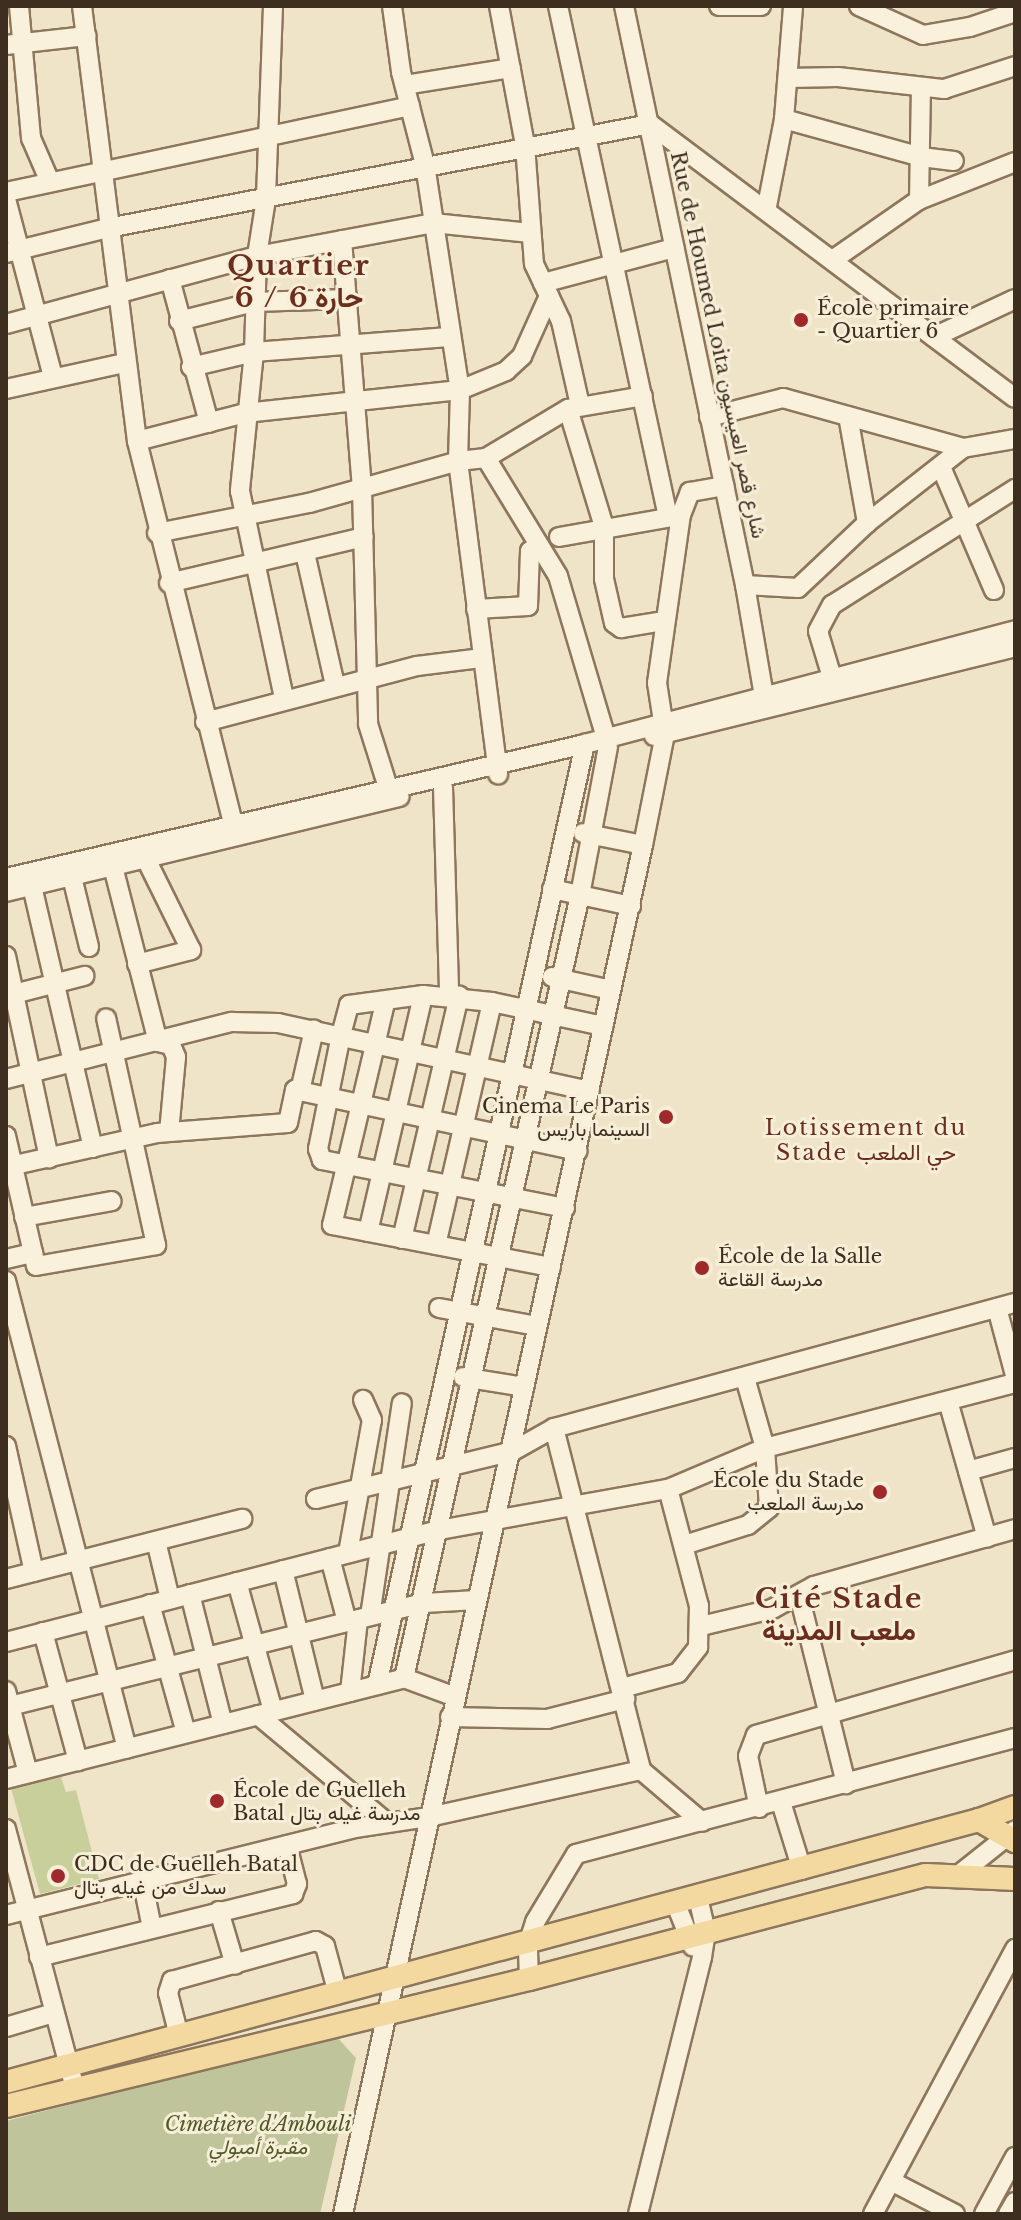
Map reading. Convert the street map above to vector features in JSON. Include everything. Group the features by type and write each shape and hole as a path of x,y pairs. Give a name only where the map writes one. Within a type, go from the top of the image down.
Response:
{"main road":[{"path":"6,2082 802,1870 1015,1807"},
{"path":"979,1820 1013,1836"},
{"path":"6,2106 529,1979 926,1875 961,1873 1015,1879"},
{"path":"253,2017 260,2044"}],"street":[{"path":"19,6 14,44 31,138 50,182"},
{"path":"82,6 99,168 137,441 169,583 235,830"},
{"path":"273,6 266,199 257,256 254,352 245,413 242,517 284,698"},
{"path":"392,6 405,85 425,165 448,337 460,390 458,461 481,658 498,769"},
{"path":"499,6 525,145 530,233 546,290 561,321 574,407 604,527 604,579 616,626 664,621"},
{"path":"343,2214 453,1696 513,1451 537,1326 631,906 665,727 657,683 675,516 612,263 558,6"},
{"name":"Rue de Houmed Loita شارع قصر العيسيون","path":"624,6 745,585 765,701"},
{"path":"719,6 761,6"},
{"path":"767,206 784,119 793,6"},
{"path":"859,6 895,14 923,35 970,27 1015,12"},
{"path":"14,44 86,36"},
{"path":"788,78 838,77 921,89 944,89 1015,66"},
{"path":"405,85 511,68"},
{"path":"919,200 921,89"},
{"path":"6,192 99,168 410,106"},
{"path":"784,119 921,157 954,161"},
{"path":"11,251 108,228 266,199 525,145 650,124 767,206 934,337 1011,389"},
{"path":"834,259 919,200 1015,162"},
{"path":"6,199 11,251 53,377"},
{"path":"6,324 117,291 257,256 433,223 530,233"},
{"path":"342,240 362,489 368,724 390,794"},
{"path":"137,441 245,413 460,390 506,371 522,356 546,290 612,263 674,248"},
{"path":"170,279 191,367 209,423"},
{"path":"179,321 254,302 348,299"},
{"path":"934,337 1015,299"},
{"path":"191,367 254,352 448,337"},
{"path":"6,389 124,363"},
{"path":"157,533 362,489 458,461 486,458 574,407 643,396"},
{"path":"709,417 783,398 963,448 1015,439"},
{"path":"848,416 867,523"},
{"path":"745,585 798,588 867,523 963,448"},
{"path":"404,1678 456,1461 580,895 607,743 558,576 486,458"},
{"path":"941,467 967,520 994,590"},
{"path":"559,537 675,516 690,492 724,486"},
{"path":"833,684 818,631 832,605 1015,489"},
{"path":"169,583 364,537"},
{"path":"476,609 528,606 530,551 539,549"},
{"path":"305,553 335,685"},
{"path":"6,878 111,859 607,743 833,684 1015,630"},
{"path":"833,684 1015,647"},
{"path":"205,722 335,685 481,658"},
{"path":"377,1685 582,749"},
{"path":"390,794 443,787 498,769"},
{"path":"402,1239 445,1058 454,996 443,787"},
{"path":"565,829 643,845"},
{"path":"6,892 72,877 111,859 146,859 235,830"},
{"path":"111,859 158,1042"},
{"path":"137,964 191,950 146,859"},
{"path":"72,877 89,947"},
{"path":"32,886 93,1148"},
{"path":"552,889 631,906"},
{"path":"6,956 10,995 49,1158"},
{"path":"534,974 611,990"},
{"path":"10,995 84,976"},
{"path":"368,1232 423,995"},
{"path":"565,1208 350,1167 320,1158 341,1035 349,1005 385,1003 423,995 492,1002 603,1026"},
{"path":"436,1245 492,1002"},
{"path":"385,1003 350,1167 332,1225 551,1267"},
{"path":"6,1136 10,1167 36,1266 156,1245 106,1018"},
{"path":"6,1079 72,1066 232,1022 314,1030 378,1042 590,1091"},
{"path":"300,1091 314,1030"},
{"path":"158,1042 171,1045 176,1057 169,1132"},
{"path":"10,1167 169,1132 288,1123 295,1090 577,1151"},
{"path":"24,1217 112,1201"},
{"path":"6,1259 33,1253"},
{"path":"6,1281 76,1562 127,1749"},
{"path":"316,1499 425,1468 513,1451 554,1428 1006,1306 1015,1375"},
{"path":"439,1308 487,1320 537,1326"},
{"path":"444,1374 524,1387"},
{"path":"684,1545 760,1518 771,1493 765,1448 745,1378"},
{"path":"6,1642 439,1530 576,1508 668,1489 765,1448 1015,1383"},
{"path":"348,1553 372,1420 363,1400"},
{"path":"948,1401 987,1538"},
{"path":"350,1692 358,1619 392,1478 402,1403"},
{"path":"554,1428 641,1770 652,1784 702,1822"},
{"path":"6,1446 34,1572"},
{"path":"968,1471 1015,1458"},
{"path":"450,1717 547,1719 678,1673 690,1662 701,1626 684,1545 668,1489"},
{"path":"6,1579 242,1519"},
{"path":"701,1626 772,1609 814,1586 1015,1529"},
{"path":"156,1541 170,1599"},
{"path":"330,1558 358,1619"},
{"path":"283,1570 315,1700"},
{"path":"237,1582 256,1645 266,1713 386,1822"},
{"path":"190,1594 223,1724"},
{"path":"799,1595 846,1784"},
{"path":"28,1773 8,1701 59,1694 110,1682 424,1603 477,1600"},
{"path":"150,1604 170,1666 186,1733"},
{"path":"43,1632 78,1761"},
{"path":"759,1808 750,1775 750,1741 756,1735 883,1694 1015,1660"},
{"path":"6,1779 404,1678 453,1696"},
{"path":"529,1979 528,1944 576,1854 1015,1738"},
{"path":"6,1915 142,1879 386,1822 429,1817 641,1770"},
{"path":"781,1802 802,1870"},
{"path":"961,1873 1013,1836"},
{"path":"7,1840 75,2089"},
{"path":"39,1957 293,1894 297,1884 287,1845"},
{"path":"142,1879 152,1928"},
{"path":"696,1935 698,1896"},
{"path":"638,2214 702,1957 696,1935 675,1902"},
{"path":"219,1911 235,1965"},
{"path":"179,2036 168,1986 321,1942 338,1994"},
{"path":"873,2214 1015,1949"},
{"path":"6,2027 54,2013"},
{"path":"984,2214 1015,2157"},
{"path":"891,2181 955,2214"},
{"path":"1008,2214 1015,2202"}],"green space":[{"path":"61,1777 66,1792 76,1790 99,1879 40,1894 11,1788"},
{"name":"Cimetière d'Ambouli مقبرة أمبولي","path":"335,2035 356,2058 320,2214 6,2214 6,2121"}],"place":[{"name":"École primaire - Quartier 6","path":"801,320"},
{"name":"Cinema Le Paris السينما باريس","path":"666,1117"},
{"name":"École de la Salle مدرسة القاعة","path":"702,1268"},
{"name":"École du Stade مدرسة الملعب","path":"880,1492"},
{"name":"École de Guelleh Batal مدرسة غيله بتال","path":"217,1801"},
{"name":"CDC de Guelleh Batal سدك من غيله بتال","path":"58,1876"}],"district":[{"name":"Quartier 6 / حارة 6","path":"299,282"},
{"name":"Lotissement du Stade حي الملعب","path":"866,1140"},
{"name":"Cité Stade ملعب المدينة","path":"839,1615"}]}
